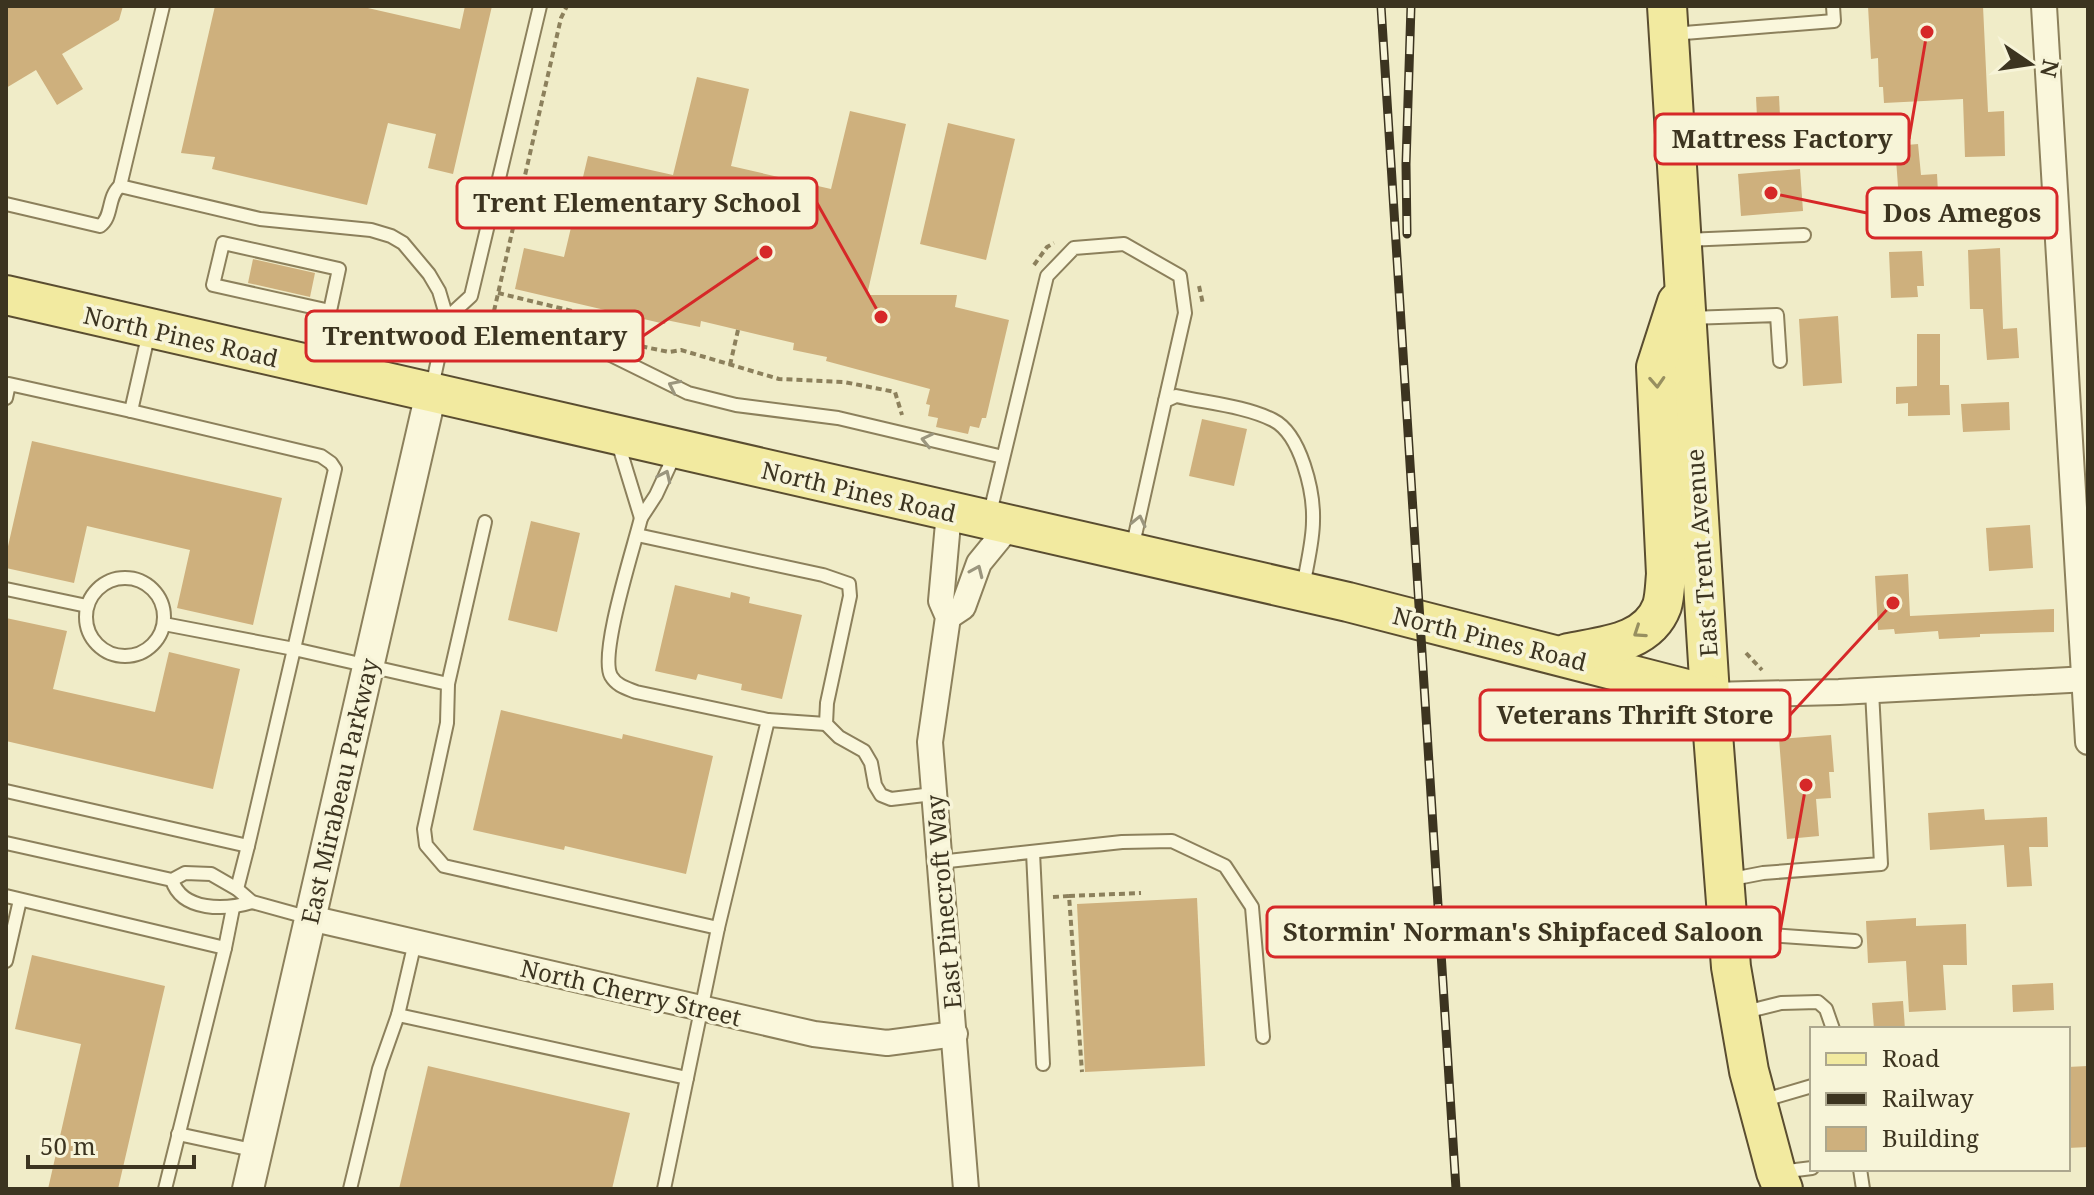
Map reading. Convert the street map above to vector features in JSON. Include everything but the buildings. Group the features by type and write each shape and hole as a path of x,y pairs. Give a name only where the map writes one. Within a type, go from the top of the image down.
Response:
{"main road":[{"name":"East Trent Avenue","path":"1668,20 1728,938 1738,1014 1758,1103 1791,1176"},
{"path":"1558,655 1623,643 1647,628 1662,605 1666,574 1656,367 1684,280"},
{"name":"North Pines Road","path":"6,295 1302,592 1710,695"}],"street":[{"path":"2044,6 2088,742"},
{"name":"East Mirabeau Parkway","path":"248,1189 431,393"},
{"name":"East Pinecroft Way","path":"949,512 941,601 948,617 930,742 966,1189"},
{"name":"East Pinecroft Way","path":"948,617 963,607 979,563 999,523"},
{"path":"1710,695 1872,691 2086,679"},
{"name":"North Cherry Street","path":"310,918 814,1034 887,1043 955,1034"}],"lane":[{"path":"6,204 100,226 105,222 113,191 120,186 163,6"},
{"path":"447,318 471,296 540,6"},
{"path":"1668,20 1834,21 1833,6"},
{"path":"1676,149 1860,138"},
{"path":"120,186 260,219 348,227 391,236 403,243 439,291 447,318 431,393"},
{"path":"1681,240 1804,235"},
{"path":"223,243 339,269 330,311 213,285 223,243"},
{"path":"999,523 1003,457 1047,276 1074,248 1124,244 1180,276 1185,313 1131,553"},
{"path":"1686,318 1777,315 1780,361"},
{"path":"447,318 609,354 688,393 736,405 838,418 1003,457"},
{"path":"131,411 150,329"},
{"path":"6,398 8,384 321,456 331,463 335,475 237,889"},
{"path":"1165,401 1176,396 1257,414 1281,425 1291,436 1310,487 1313,507 1314,523 1302,592"},
{"path":"616,436 641,518"},
{"path":"677,450 656,495 641,518 608,650 609,673 618,685 636,692 768,720 826,724 839,737 864,751 881,795 891,799 933,794"},
{"path":"485,522 448,684 447,723 424,829 426,845 444,866 718,928"},
{"path":"637,535 823,575 849,584 850,596 827,703 826,724"},
{"path":"115,579 141,581 160,598 164,624 152,646 141,653 116,656 104,651 88,631 87,606 103,585 115,579"},
{"path":"6,589 87,606"},
{"path":"164,624 369,664 448,684"},
{"path":"1723,881 1763,873 1881,864 1872,691"},
{"path":"664,1189 718,928 768,720"},
{"path":"6,791 248,846"},
{"path":"939,862 1122,842 1172,841 1225,866 1252,907 1263,1037"},
{"path":"6,843 172,880 185,873 211,874 252,902 310,918"},
{"path":"1033,852 1043,1064"},
{"path":"172,880 182,898 208,906 233,908 252,902"},
{"path":"6,896 225,948"},
{"path":"6,961 20,900"},
{"path":"165,1189 233,908"},
{"path":"1728,938 1769,935 1855,941"},
{"path":"350,1189 379,1069 398,1015 415,942"},
{"path":"1738,1014 1781,1003 1818,1002 1826,1009 1832,1027"},
{"path":"398,1015 687,1078"},
{"path":"1758,1103 1810,1087"},
{"path":"178,1134 257,1151"}],"path":[{"path":"490,327 561,18 567,6"},
{"path":"1032,270 1042,253 1057,241"},
{"path":"1198,283 1203,305"},
{"path":"498,293 634,326 630,344 669,352 681,350 779,379 844,382 895,392 902,416 910,422"},
{"path":"730,365 738,330"},
{"path":"1746,653 1763,672"},
{"path":"1053,897 1141,893"},
{"path":"1069,896 1082,1072"}],"railway":[{"path":"1381,6 1456,1189"},
{"path":"1407,234 1411,6"}],"place":[{"name":"Mattress Factory","path":"1927,32"},
{"name":"Dos Amegos","path":"1771,193"},
{"name":"Trentwood Elementary","path":"766,252"},
{"name":"Trent Elementary School","path":"881,317"},
{"name":"Veterans Thrift Store","path":"1893,603"},
{"name":"Stormin' Norman's Shipfaced Saloon","path":"1806,785"}]}
